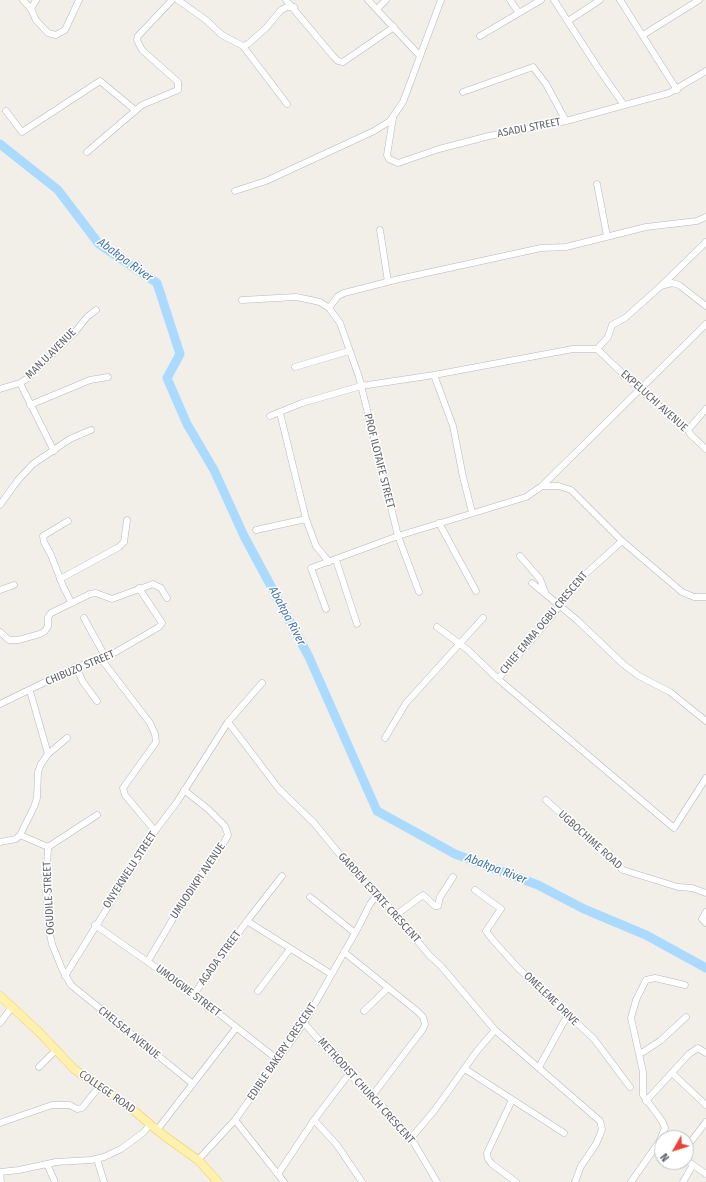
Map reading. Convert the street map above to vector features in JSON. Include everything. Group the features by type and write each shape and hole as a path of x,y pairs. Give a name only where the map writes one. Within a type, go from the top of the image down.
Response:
{"main road":[{"name":"COLLEGE ROAD","path":"0,996 78,1072 132,1108 157,1130 198,1160 218,1182"}],"street":[{"path":"23,0 31,9 36,20 43,29 48,33 56,35 65,30 79,0"},
{"path":"31,9 36,0"},
{"path":"87,152 142,105 178,90 178,82 142,50 137,40 138,36 172,0"},
{"path":"178,0 206,20 222,35 243,46 287,104"},
{"path":"281,10 282,0"},
{"path":"286,0 294,7 338,61 342,62 394,27"},
{"path":"368,0 420,56"},
{"path":"377,9 386,0"},
{"path":"235,191 266,181 361,137 385,125 393,118 404,102 441,0"},
{"path":"510,0 519,13"},
{"path":"480,36 541,0"},
{"path":"554,0 624,105"},
{"path":"568,21 600,0"},
{"path":"620,0 677,90"},
{"path":"643,35 699,0"},
{"path":"243,46 248,44 266,28 281,10 287,7 294,7"},
{"path":"463,92 533,67 546,84 566,121"},
{"name":"ASADU STREET","path":"393,118 387,155 389,159 398,163 439,149 489,136 566,121 677,90 706,71"},
{"path":"6,111 22,132 100,81 135,110"},
{"path":"597,184 607,236"},
{"path":"242,300 296,297 320,302 329,308 338,296 344,293 388,282 541,248 566,247 646,226 697,221 706,217"},
{"path":"380,230 388,282"},
{"path":"270,416 302,403 361,386 434,375 573,349 599,352 608,337 612,325 625,318 706,242"},
{"path":"660,286 672,283 679,285 706,306"},
{"name":"PROF ILOTAIFE STREET","path":"329,308 340,323 361,386 398,536 418,592"},
{"name":"MAN.U.AVENUE","path":"0,389 20,383 32,375 40,364 75,332 87,317 96,310"},
{"path":"326,609 311,569 398,536 472,512 526,497 542,486 706,324"},
{"path":"295,367 349,351"},
{"name":"EKPELUCHI AVENUE","path":"599,352 640,390 688,430 690,434 706,449"},
{"path":"434,375 453,426 472,512"},
{"path":"30,405 90,380 108,378"},
{"path":"20,383 30,405 47,434 54,451"},
{"path":"688,430 706,409"},
{"path":"280,413 306,519 316,546 332,561 357,624"},
{"path":"0,505 18,480 33,464 70,439 91,430"},
{"path":"542,486 559,486 571,490 622,541 682,592 694,598 706,597"},
{"path":"256,530 306,519"},
{"path":"60,579 120,547 124,542 127,520"},
{"path":"68,521 43,536 44,542 71,602"},
{"path":"439,523 476,591"},
{"name":"CHIEF EMMA OGBU CRESCENT","path":"437,627 498,679 560,606 580,579 622,541"},
{"path":"520,556 540,580 546,594"},
{"path":"532,583 560,606 628,668 639,676 670,692 706,721"},
{"path":"0,632 9,640 18,640 40,634 45,631 48,626 48,617 51,613 71,602 96,594 112,599 139,588 157,585 161,588 167,598"},
{"path":"0,590 14,586"},
{"name":"CHIBUZO STREET","path":"0,704 76,668 104,659 137,641 162,623 139,588"},
{"path":"84,618 104,659 150,723 155,734 156,742 123,788 125,795 155,831"},
{"path":"384,738 406,703 483,618"},
{"path":"76,668 83,682 97,701"},
{"path":"498,679 674,828 706,778"},
{"name":"ONYEKWELU STREET","path":"66,978 95,925 155,831 200,767 228,722 262,683"},
{"path":"30,691 48,754"},
{"name":"GARDEN ESTATE CRESCENT","path":"228,722 279,789 314,823 355,873 378,894 495,1030 596,1116 602,1125 602,1129 596,1144 581,1166 575,1182"},
{"path":"0,842 16,839 20,835 37,798 38,772 48,754 67,738"},
{"name":"UMUODIKPI AVENUE","path":"148,961 190,890 222,846 228,835 225,826 208,809 184,790"},
{"name":"UGBOCHIME ROAD","path":"546,800 623,870 678,887 692,888 706,893"},
{"name":"OGUDILE STREET","path":"66,978 48,930 46,891 48,847 97,815"},
{"path":"20,835 48,847"},
{"name":"AGADA STREET","path":"194,994 246,921 282,876"},
{"path":"396,915 422,895 435,906 438,906 440,897 453,877"},
{"name":"OMELEME DRIVE","path":"475,890 501,908 486,931 515,965 553,999 567,1016 594,1039 630,1087"},
{"name":"EDIBLE BAKERY CRESCENT","path":"198,1160 235,1120 304,1023 370,904 378,894"},
{"path":"310,898 355,933"},
{"path":"706,912 702,919 706,923"},
{"path":"246,921 331,974"},
{"name":"UMOIGWE STREET","path":"95,925 194,994 278,1060"},
{"path":"258,991 290,949"},
{"path":"344,952 417,1011 423,1018 425,1024 424,1029 372,1096"},
{"name":"CHELSEA AVENUE","path":"66,978 77,991 193,1084"},
{"path":"664,1130 665,1125 646,1101 642,1093 644,1080 640,1054 631,1018 636,1000 646,980 655,978 685,985"},
{"path":"364,1012 388,988"},
{"path":"0,1023 12,1007"},
{"path":"539,1067 567,1016"},
{"path":"640,1054 660,1041 686,1017"},
{"name":"METHODIST CHURCH CRESCENT","path":"304,1023 349,1074 372,1096 411,1138 437,1182"},
{"path":"157,1130 236,1028"},
{"path":"411,1138 465,1069 477,1051 495,1030"},
{"path":"646,1101 693,1050 700,1049 706,1053"},
{"path":"39,1067 56,1050"},
{"path":"465,1069 564,1133"},
{"path":"672,1073 706,1105"},
{"path":"278,1174 314,1120 349,1074"},
{"path":"0,1123 52,1105 70,1105 77,1109 82,1108 99,1087"},
{"path":"512,1100 487,1153 488,1159 492,1164 516,1182"},
{"path":"235,1120 284,1182"},
{"path":"314,1120 337,1145 362,1182"},
{"path":"694,1138 706,1122"},
{"path":"1,1182 0,1172 64,1161 97,1159 121,1149 144,1132 150,1124"},
{"path":"631,1182 654,1148"},
{"path":"97,1159 104,1182"},
{"path":"47,1164 55,1182"},
{"path":"694,1166 706,1174"},
{"path":"683,1182 690,1170"}],"waterway":[{"name":"Abakpa River","path":"0,144 58,190 99,244 157,283 180,354 167,378 187,424 214,470 244,536 309,657 377,811 455,854 538,885 584,909 646,935 706,968"}]}
